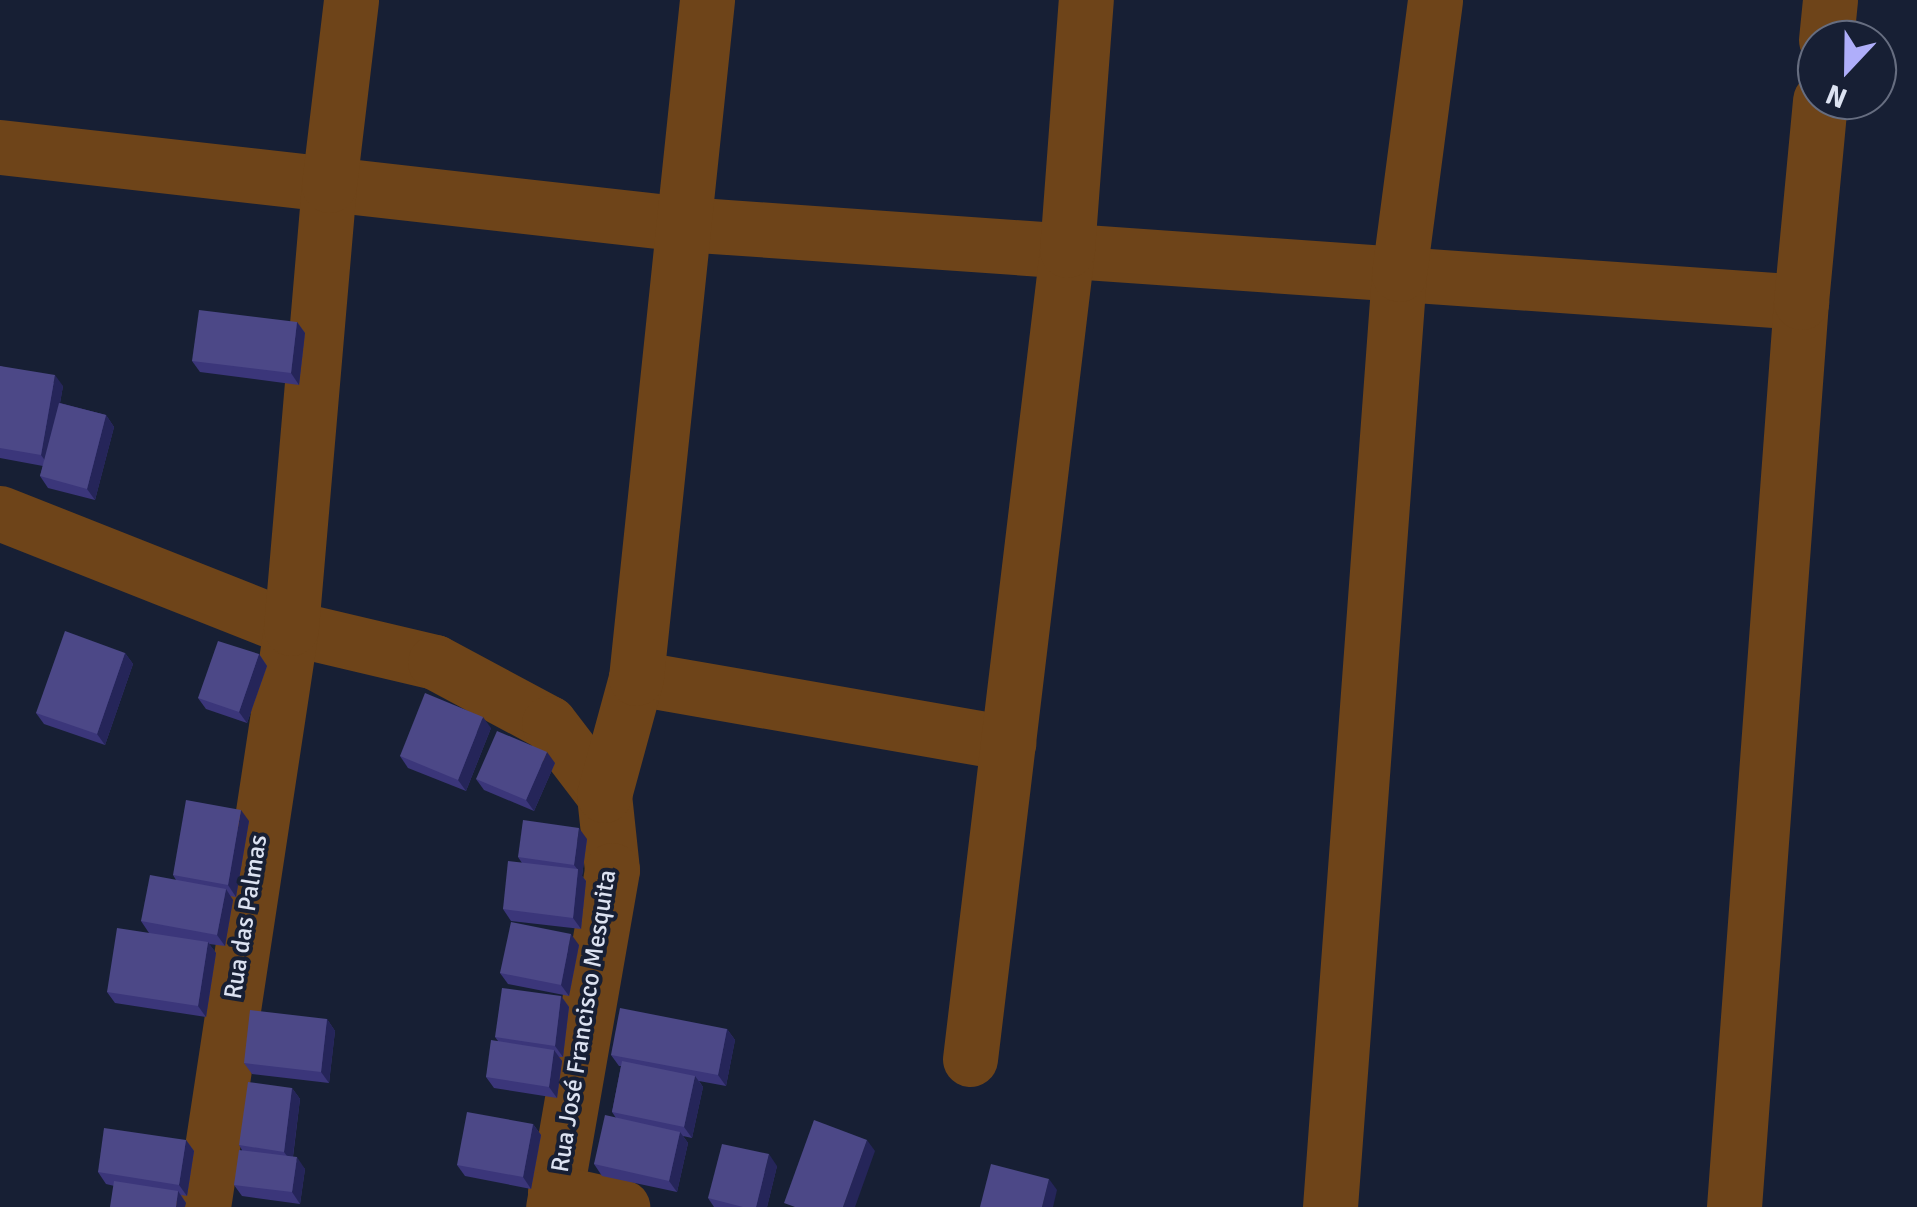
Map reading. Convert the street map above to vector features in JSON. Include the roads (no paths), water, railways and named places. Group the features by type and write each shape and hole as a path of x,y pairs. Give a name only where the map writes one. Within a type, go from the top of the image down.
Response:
{"street":[{"name":"Rua das Palmas","path":"203,1207 292,628 329,185 351,0"},
{"path":"604,795 636,678 708,0"},
{"path":"970,1059 1067,250 1086,0"},
{"path":"1330,1207 1399,274 1435,0"},
{"path":"1734,1207 1801,302 1818,120"},
{"path":"0,147 684,224 1801,302"},
{"path":"0,514 292,628 435,662 549,723 604,795"},
{"path":"636,678 1008,744"},
{"name":"Rua José Francisco Mesquita","path":"554,1200 612,870 604,795"},
{"path":"554,1200 622,1207"}]}
